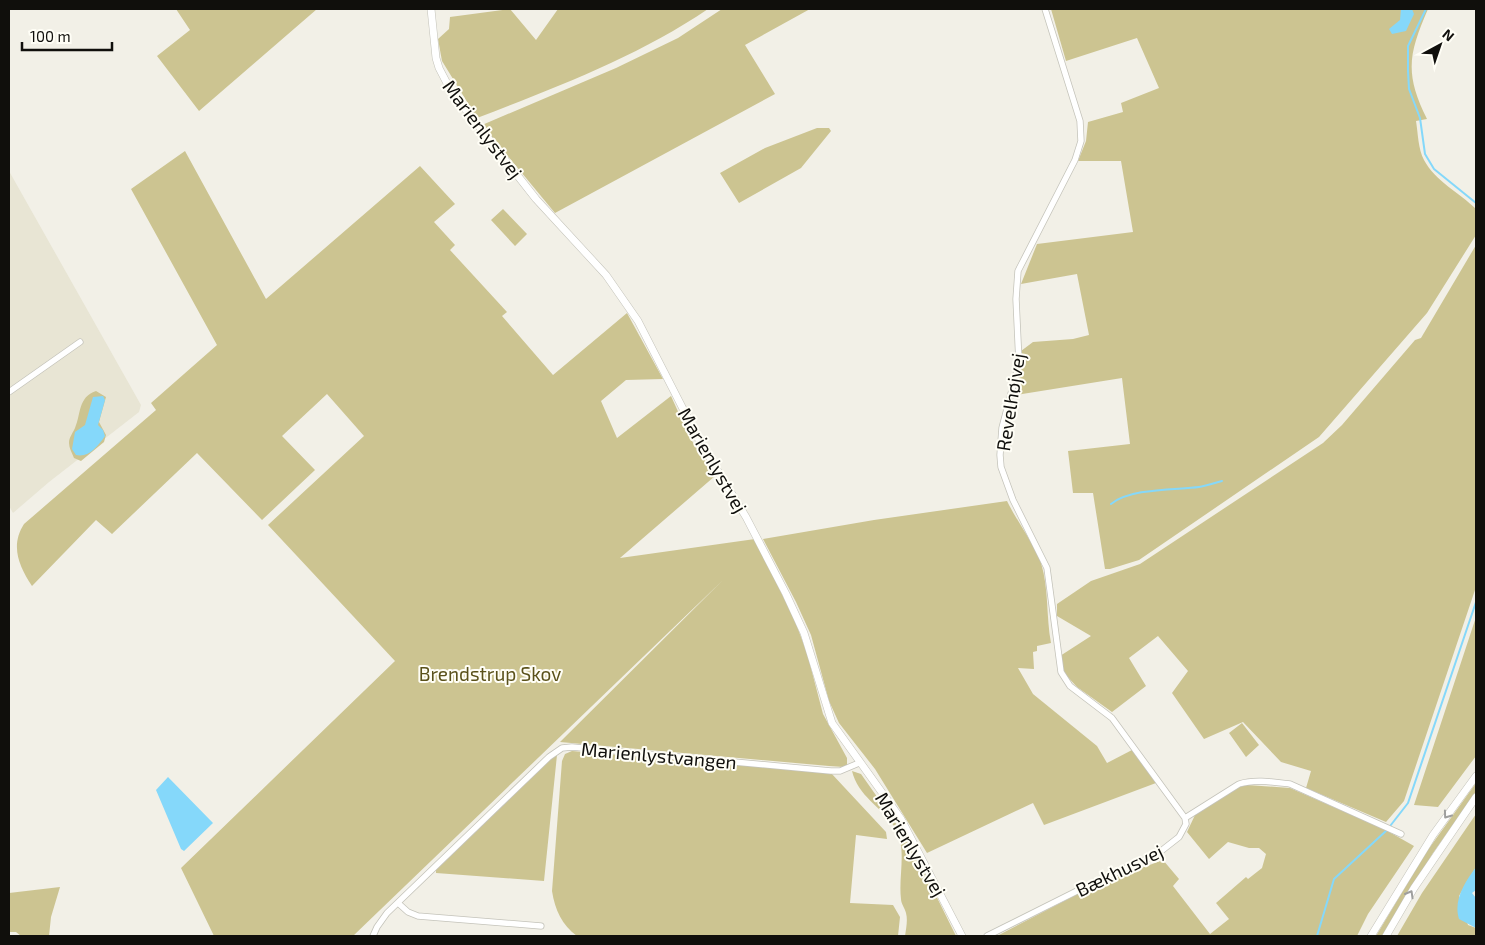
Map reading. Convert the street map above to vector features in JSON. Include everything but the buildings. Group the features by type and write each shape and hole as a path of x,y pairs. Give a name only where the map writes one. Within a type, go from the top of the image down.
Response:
{"street":[{"name":"Marienlystvej","path":"431,9 434,52 445,82 484,135 536,199 606,275 638,321 700,442 746,517 786,594 804,633 832,724 900,819 962,936"},
{"name":"Revelhøjvej","path":"1045,9 1080,121 1081,141 1064,183 1026,252 1018,272 1016,299 1019,363 1002,428 1001,467 1013,500 1047,568 1061,672 1070,686 1117,724 1185,818"},
{"path":"9,392 80,342"},
{"name":"Marienlystvangen","path":"373,936 381,921 398,903 549,757 562,748 617,751 831,771 840,771 859,763"},
{"path":"1371,936 1432,835 1476,776"},
{"path":"1185,818 1239,784 1248,781 1275,782 1290,784 1401,834"},
{"path":"1386,936 1414,888 1476,798"},
{"name":"Bækhusvej","path":"987,936 1099,880 1156,855 1179,837 1186,824 1185,818"},
{"path":"398,903 408,912 418,916 541,926"}],"shaded area":[{"path":"9,171 141,405 139,412 49,482 13,513 9,506"}],"green space":[{"path":"176,9 317,9 199,111 157,56 190,30"},
{"path":"510,9 536,40 558,9 708,9 653,42 596,70 477,118 442,61 438,39 449,29 450,17"},
{"path":"722,9 810,9 745,45 775,94 555,213 482,125 616,68 678,38"},
{"path":"1051,9 1428,9 1413,51 1412,63 1415,89 1427,119 1416,121 1420,151 1424,160 1441,181 1476,209 1476,235 1427,313 1319,437 1139,560 1110,569 1105,569 1093,493 1073,493 1068,451 1130,444 1122,378 1016,395 1021,369 1021,351 1033,342 1073,339 1089,335 1077,274 1021,284 1037,244 1133,232 1121,161 1078,161 1086,141 1088,122 1123,112 1121,103 1159,88 1137,38 1066,61"},
{"path":"817,128 829,128 831,131 801,168 739,203 720,173 765,148"},
{"name":"Brendstrup Skov","path":"185,151 266,299 420,166 455,204 434,222 455,245 450,250 507,312 502,316 553,375 627,313 663,379 626,380 601,401 617,438 671,396 690,438 715,476 620,558 755,539 795,621 807,653 823,714 847,758 847,765 844,767 829,766 560,742 723,580 353,936 214,936 181,868 395,661 268,525 364,436 327,394 282,436 315,470 262,520 197,453 112,534 96,520 32,586 23,571 17,548 20,532 24,524 156,410 151,403 217,345 131,189"},
{"path":"503,209 527,234 515,246 491,220"},
{"path":"1476,245 1476,587 1404,801 1386,822 1306,788 1311,771 1281,762 1243,722 1204,739 1172,693 1188,671 1158,636 1129,658 1146,686 1112,712 1077,687 1065,674 1060,656 1091,636 1057,616 1057,604 1091,581 1140,564 1323,443 1342,425 1415,340 1421,338"},
{"path":"96,391 106,397 99,422 106,435 104,442 81,461 74,458 69,441 83,402 86,397"},
{"path":"1007,501 1041,563 1044,573 1051,643 1037,646 1037,651 1033,652 1034,669 1018,668 1033,694 1097,746 1107,763 1132,750 1156,783 1044,825 1033,803 927,853 875,769 839,723 829,701 811,635 763,539 874,520"},
{"path":"1476,617 1476,756 1438,807 1414,805"},
{"path":"1242,723 1259,745 1246,757 1229,733"},
{"path":"572,751 831,773 886,832 887,839 856,835 850,903 893,905 900,917 898,936 577,936 567,927 560,916 552,891 562,761 565,754"},
{"path":"557,755 544,881 436,873 436,870"},
{"path":"852,771 861,774 911,845 956,936 905,936 907,919 901,901 900,890 901,843 894,826 864,794 855,780"},
{"path":"1476,783 1476,792 1433,853 1382,936 1376,936 1425,854"},
{"path":"1247,785 1290,788 1384,829 1414,846 1368,914 1357,936 997,936 1093,886 1163,860 1179,879 1173,886 1210,934 1229,919 1216,903 1246,877 1248,879 1262,868 1266,854 1259,848 1249,848 1228,842 1209,859 1187,832 1195,815 1239,787"},
{"path":"1476,814 1476,867 1459,896 1468,925 1476,928 1476,936 1397,936 1422,893"},
{"path":"60,887 51,917 49,936 21,936 16,932 9,932 9,893"}],"water":[{"path":"1401,9 1412,9 1414,14 1406,31 1392,34 1389,29 1400,20"},
{"path":"103,396 105,400 98,425 103,430 105,436 89,453 76,455 72,449 75,432 85,425 93,397"},
{"path":"168,777 213,823 184,851 181,849 156,790"},
{"path":"1476,867 1476,890 1472,893 1476,898 1476,928 1459,919 1458,905 1461,892"}],"waterway":[{"path":"1426,9 1408,46 1409,89 1420,118 1425,154 1434,169 1476,203"},
{"path":"1111,504 1119,499 1141,492 1199,487 1222,481"},
{"path":"1317,936 1334,879 1387,830 1408,803 1476,602"}]}
